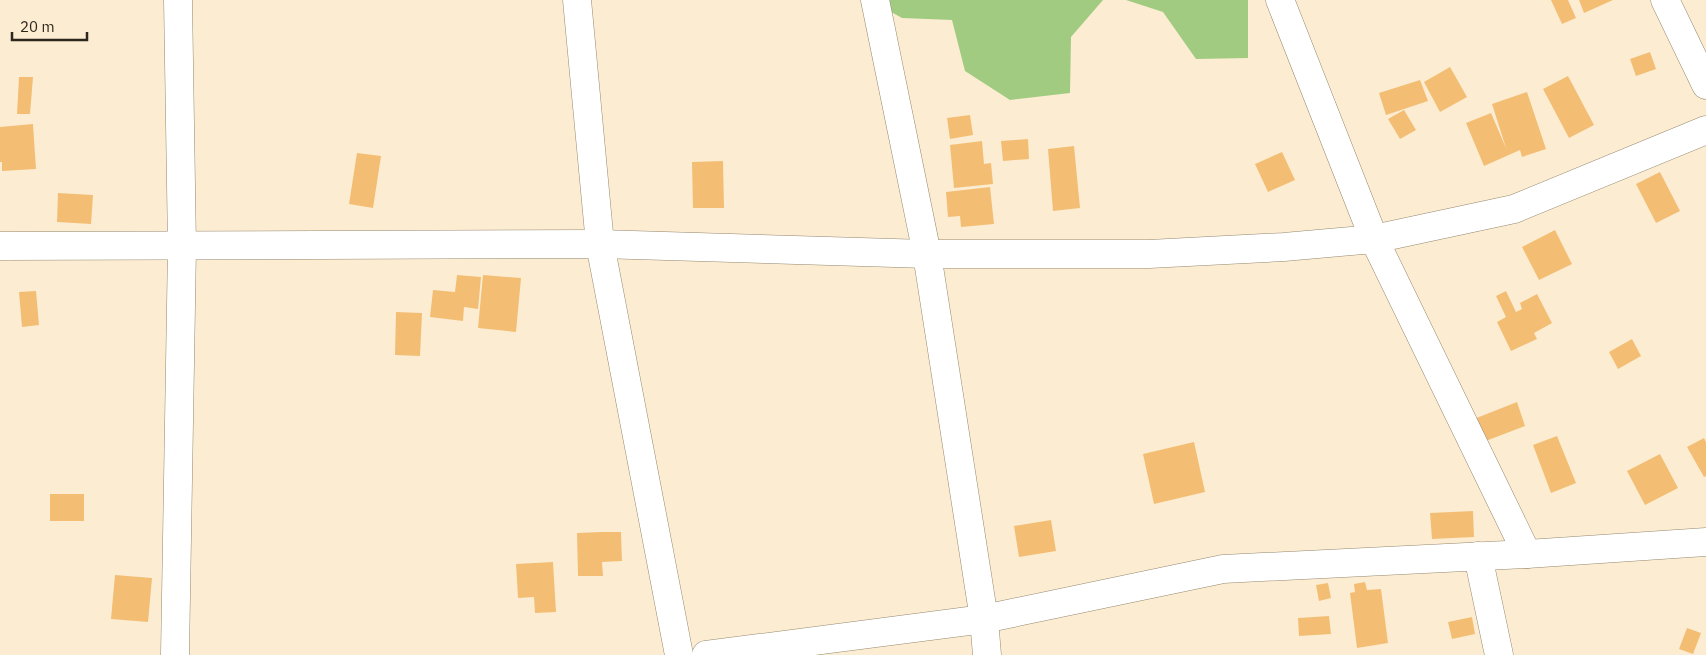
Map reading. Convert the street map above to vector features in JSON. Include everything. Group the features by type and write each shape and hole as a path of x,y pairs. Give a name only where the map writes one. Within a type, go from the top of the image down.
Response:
{"street":[{"path":"175,655 182,247 178,0"},
{"path":"578,0 600,244 679,655"},
{"path":"875,0 927,254 984,619 987,655"},
{"path":"1280,0 1374,239 1527,554"},
{"path":"1665,0 1706,85"},
{"path":"0,246 182,247 600,244 927,254 1149,254 1284,247 1374,239 1514,209 1706,130"},
{"path":"706,655 984,619 1223,569 1527,554 1706,542"},
{"path":"1478,556 1499,655"}],"green space":[{"path":"870,0 1103,0 1071,37 1070,93 1010,100 965,71 952,20 902,18"},
{"path":"1126,0 1248,0 1248,58 1196,59 1163,12"}],"building":[{"path":"1551,0 1568,0 1576,18 1562,24"},
{"path":"1579,0 1613,0 1584,13"},
{"path":"1650,52 1656,69 1636,76 1630,59"},
{"path":"1450,67 1467,97 1440,112 1424,82"},
{"path":"1568,76 1594,125 1569,138 1543,89"},
{"path":"19,77 33,77 30,114 17,114"},
{"path":"1420,80 1428,101 1386,115 1379,93"},
{"path":"1527,92 1546,149 1522,157 1520,150 1484,166 1466,123 1491,113 1506,148 1492,104"},
{"path":"1404,110 1416,130 1400,139 1388,119"},
{"path":"970,115 973,135 950,139 947,118"},
{"path":"33,124 36,169 2,171 2,162 0,162 0,127"},
{"path":"1028,139 1029,159 1003,161 1001,141"},
{"path":"982,141 984,164 991,163 993,184 954,188 950,145"},
{"path":"1074,146 1080,208 1053,211 1048,149"},
{"path":"1282,152 1295,180 1268,192 1255,164"},
{"path":"357,153 381,156 373,208 349,204"},
{"path":"723,161 724,208 693,208 692,162"},
{"path":"1660,172 1680,211 1656,223 1636,184"},
{"path":"990,187 994,224 961,227 960,216 948,217 946,192"},
{"path":"58,193 93,195 91,224 57,222"},
{"path":"1555,230 1572,264 1539,280 1522,247"},
{"path":"457,275 481,277 478,309 464,307 463,321 430,317 433,290 455,292"},
{"path":"483,275 521,278 516,332 478,328"},
{"path":"36,291 39,325 22,327 19,292"},
{"path":"1506,291 1516,312 1522,309 1520,303 1537,294 1552,323 1534,333 1537,339 1511,351 1497,322 1506,317 1496,296"},
{"path":"396,312 422,313 420,356 395,355"},
{"path":"1632,339 1641,356 1618,369 1609,352"},
{"path":"1517,402 1525,426 1483,442 1474,419"},
{"path":"1557,436 1576,483 1551,493 1533,445"},
{"path":"1704,438 1706,442 1706,476 1704,477 1687,447"},
{"path":"1194,442 1205,492 1154,504 1143,454"},
{"path":"1660,454 1678,488 1645,505 1627,471"},
{"path":"50,494 84,494 84,521 50,521"},
{"path":"1473,511 1474,537 1432,539 1430,513"},
{"path":"1051,520 1056,551 1019,557 1014,526"},
{"path":"621,532 622,561 602,562 603,576 578,576 577,533"},
{"path":"553,562 556,612 535,613 534,597 518,598 516,564"},
{"path":"115,575 152,578 148,622 111,619"},
{"path":"1365,582 1367,590 1381,589 1388,643 1357,648 1350,593 1355,592 1354,584"},
{"path":"1328,583 1331,598 1319,601 1316,585"},
{"path":"1329,616 1331,634 1299,636 1298,618"},
{"path":"1472,617 1475,634 1452,639 1448,622"},
{"path":"1687,628 1701,633 1693,654 1679,649"}]}
